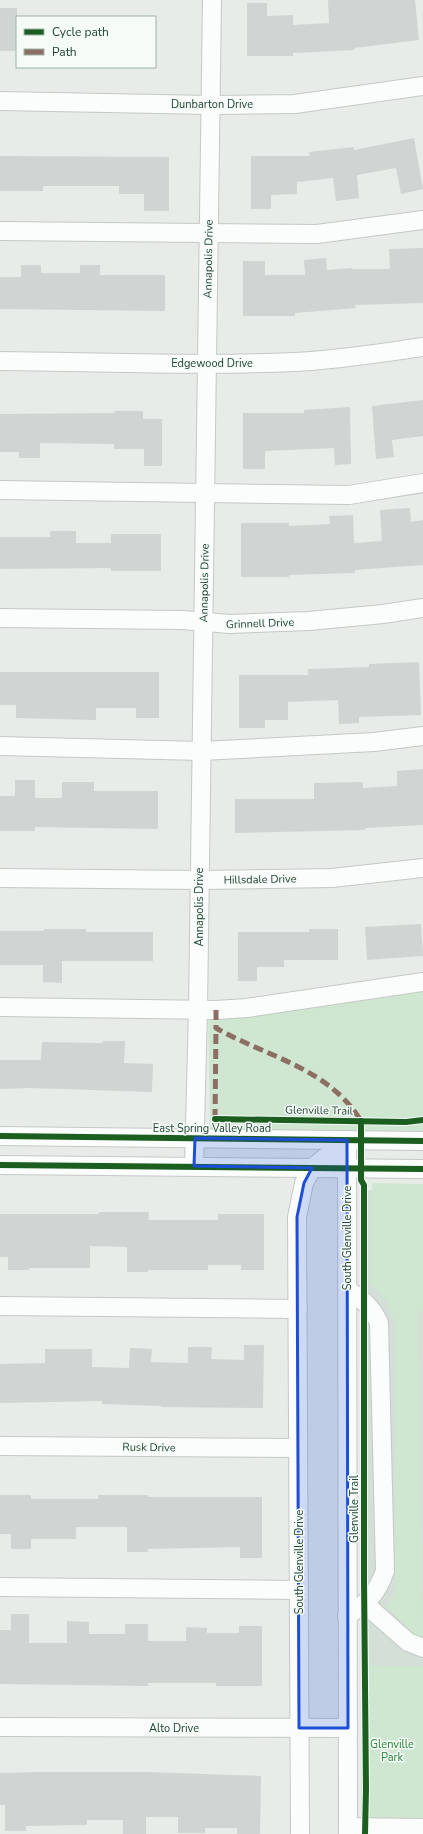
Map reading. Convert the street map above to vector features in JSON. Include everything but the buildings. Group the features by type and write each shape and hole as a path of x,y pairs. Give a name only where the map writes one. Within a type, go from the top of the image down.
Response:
{"street":[{"name":"Annapolis Drive","path":"194,1166 198,1009 212,0"},
{"name":"Dunbarton Drive","path":"0,102 210,105 295,104 423,86"},
{"path":"0,231 317,234 423,220"},
{"name":"Edgewood Drive","path":"0,361 206,364 295,362 376,354 423,347"},
{"path":"0,490 349,495 423,482"},
{"name":"Grinnell Drive","path":"0,618 183,620 203,623 229,624 309,621 423,608"},
{"path":"0,746 201,751 374,742 423,736"},
{"name":"Hillsdale Drive","path":"0,878 199,880 332,878 423,868"},
{"path":"0,1007 247,1008 423,982"},
{"name":"East Spring Valley Road","path":"0,1136 423,1141"},
{"name":"South Glenville Drive","path":"300,1834 297,1217 304,1183 312,1168 347,1140"},
{"name":"South Glenville Drive","path":"347,1140 348,1830"},
{"path":"0,1165 423,1169"},
{"path":"347,1616 365,1604 379,1587 385,1571 379,1323 374,1311 363,1300 348,1290"},
{"path":"0,1306 298,1309"},
{"name":"Rusk Drive","path":"0,1446 298,1448"},
{"path":"0,1587 299,1590"},
{"path":"365,1604 408,1642 423,1648"},
{"name":"Alto Drive","path":"0,1727 348,1728"},
{"path":"348,1830 423,1828"}],"highlighted area":[{"path":"195,1138 347,1140 348,1728 299,1728 297,1217 304,1183 312,1168 194,1166"}],"shaded area":[{"path":"363,1190 423,1191 423,1666 362,1666"}],"green space":[{"path":"423,986 423,1132 210,1130 208,1013"},
{"path":"372,1183 423,1184 423,1311 418,1311 423,1637 417,1637 387,1607 395,1592 395,1322 386,1300 371,1284"},
{"name":"Glenville Park","path":"362,1666 423,1666 423,1834 361,1834"}],"marked path":[{"path":"216,1010 216,1028 315,1076 332,1088 348,1103 361,1121"},
{"path":"215,1119 216,1028"}],"cycle path":[{"name":"Glenville Trail","path":"215,1119 406,1122 423,1120"},
{"name":"Glenville Trail","path":"361,1121 361,1180 364,1185 365,1834"},
{"path":"0,1136 423,1141"},
{"path":"0,1165 423,1169"}]}
